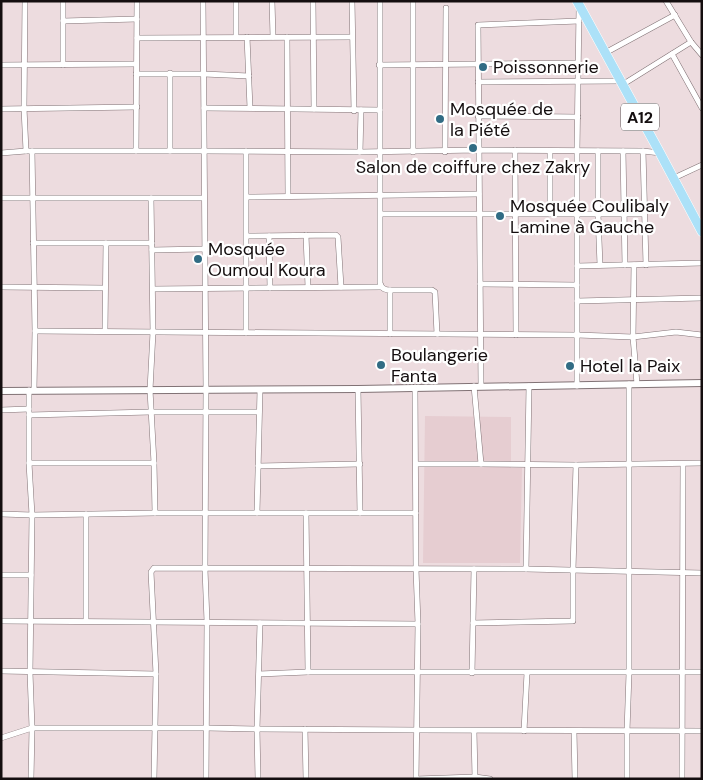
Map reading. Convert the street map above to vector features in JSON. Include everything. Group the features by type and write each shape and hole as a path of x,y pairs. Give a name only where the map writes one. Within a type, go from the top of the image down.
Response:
{"main road":[{"name":"A12","path":"578,3 699,222 702,232"}],"street":[{"path":"24,1 24,108 33,198 35,331 29,412 32,515 31,779"},
{"path":"62,1 63,65"},
{"path":"136,1 136,151"},
{"path":"203,1 206,390 205,569 207,622 206,779"},
{"path":"236,1 236,37"},
{"path":"272,1 273,37"},
{"path":"313,1 314,109"},
{"path":"352,1 354,110"},
{"path":"380,1 381,287"},
{"path":"413,1 413,152"},
{"path":"666,1 691,42 702,55"},
{"path":"577,386 578,3"},
{"path":"445,152 446,8"},
{"path":"605,52 675,15"},
{"path":"63,21 136,19"},
{"path":"480,464 477,386 480,334 478,25 579,22"},
{"path":"247,37 250,108"},
{"path":"287,37 288,196"},
{"path":"136,38 352,37"},
{"path":"478,82 621,82 691,42"},
{"path":"672,54 702,108"},
{"path":"380,65 578,63"},
{"path":"1,65 136,64"},
{"path":"136,74 170,73 249,76"},
{"path":"170,73 170,151"},
{"path":"1,109 136,107"},
{"path":"204,108 380,110"},
{"path":"360,152 361,110"},
{"path":"478,116 578,117"},
{"path":"1,153 29,151 445,152 515,150 577,152 643,151 660,153"},
{"path":"515,150 516,335"},
{"path":"550,151 550,214"},
{"path":"598,151 600,266"},
{"path":"623,151 625,265"},
{"path":"643,151 646,265"},
{"path":"246,152 246,332"},
{"path":"674,178 702,164"},
{"path":"247,197 479,194"},
{"path":"1,198 204,198"},
{"path":"151,198 153,332 150,390 155,513"},
{"path":"381,214 644,214"},
{"path":"306,235 308,287"},
{"path":"247,236 336,235 338,237 341,287"},
{"path":"269,236 270,288"},
{"path":"34,243 152,242"},
{"path":"105,331 106,243"},
{"path":"152,250 205,249"},
{"path":"577,266 702,263"},
{"path":"634,265 633,337 637,384"},
{"path":"480,284 577,285"},
{"path":"1,287 105,288"},
{"path":"153,289 381,287 385,290 432,290 435,292 437,334"},
{"path":"390,290 390,334"},
{"path":"577,301 702,298"},
{"path":"35,331 633,337 669,332 702,335"},
{"path":"1,391 358,389 702,383"},
{"path":"627,779 629,384"},
{"path":"526,569 529,386"},
{"path":"416,387 416,569 418,624 416,779 490,779"},
{"path":"358,389 360,513"},
{"path":"257,513 260,390"},
{"path":"1,410 29,412 259,412"},
{"path":"30,463 154,464"},
{"path":"416,464 576,465 702,463"},
{"path":"258,466 360,464"},
{"path":"682,779 683,464"},
{"path":"473,622 573,621 576,465"},
{"path":"1,514 205,512 416,513"},
{"path":"306,513 308,672"},
{"path":"86,514 86,621"},
{"path":"154,779 156,674 152,572 154,568 526,569 702,573"},
{"path":"472,672 474,569"},
{"path":"1,575 31,575"},
{"path":"1,621 418,624"},
{"path":"258,779 257,729 260,623"},
{"path":"1,671 156,674"},
{"path":"259,674 308,672 702,672"},
{"path":"524,731 527,673"},
{"path":"1,738 32,728 702,731"},
{"path":"305,729 306,779"},
{"path":"474,731 475,778"},
{"path":"574,731 575,779"}],"shaded area":[{"path":"425,416 511,417 511,468 522,468 520,563 423,563"}],"place":[{"name":"Poissonnerie","path":"483,67"},
{"name":"Mosquée de la Piété","path":"440,119"},
{"name":"Salon de coiffure chez Zakry","path":"473,148"},
{"name":"Mosquée Coulibaly Lamine à Gauche","path":"500,216"},
{"name":"Mosquée Oumoul Koura","path":"198,259"},
{"name":"Boulangerie Fanta","path":"381,365"},
{"name":"Hotel la Paix","path":"570,366"}]}
